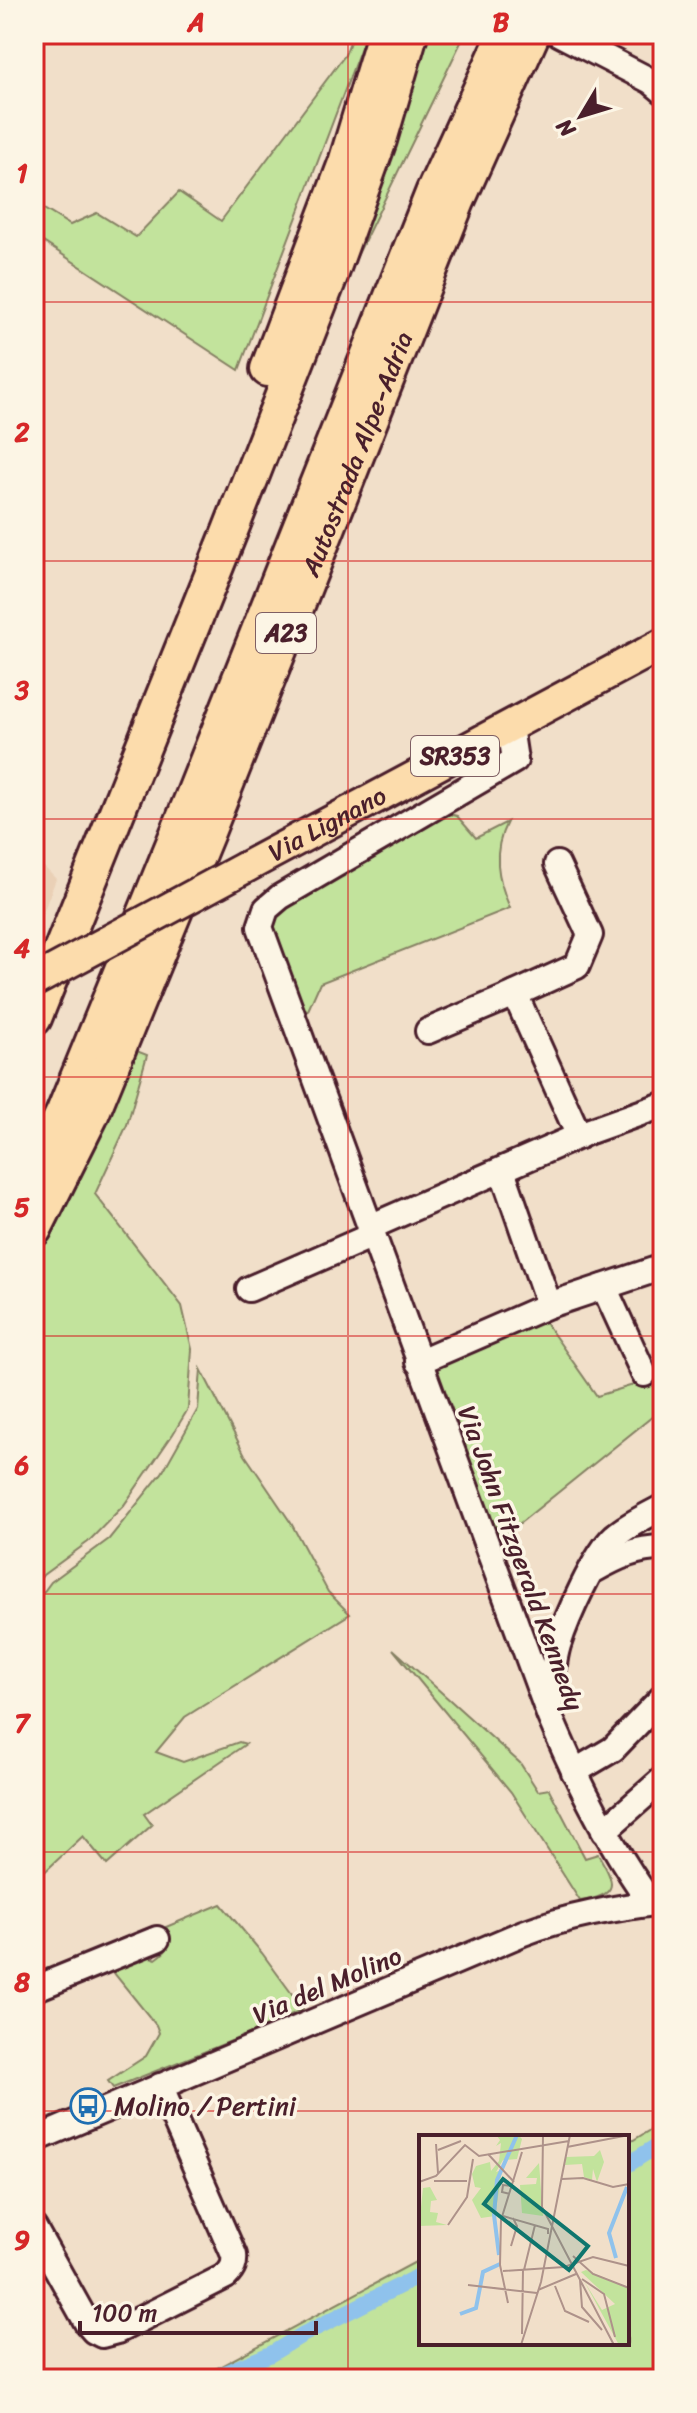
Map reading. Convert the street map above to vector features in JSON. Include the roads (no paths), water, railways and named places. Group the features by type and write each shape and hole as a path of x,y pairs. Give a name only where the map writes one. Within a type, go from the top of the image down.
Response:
{"highway":[{"path":"34,967 346,163 385,34"},
{"path":"34,1018 331,273 379,140 410,34"},
{"name":"Autostrada Alpe-Adria","path":"34,1175 64,1112 180,828 434,191 506,34"},
{"name":"Autostrada Alpe-Adria","path":"34,1229 90,1117 207,832 457,201 552,35"}],"main road":[{"name":"Via Lignano","path":"34,981 663,644"}],"street":[{"path":"552,35 651,81 663,91"},
{"name":"Via John Fitzgerald Kennedy","path":"510,727 515,760 280,897 266,909 260,927 550,1717 614,1850 654,1903"},
{"path":"428,1031 577,966 590,935 557,864"},
{"path":"515,994 579,1136"},
{"path":"249,1289 502,1170 579,1136 663,1105"},
{"path":"502,1170 549,1305"},
{"path":"418,1362 549,1305 663,1267"},
{"path":"604,1287 644,1374"},
{"path":"550,1717 552,1673 558,1645 592,1571 614,1537 663,1507"},
{"path":"592,1571 621,1554 663,1548"},
{"path":"574,1772 613,1749 663,1697"},
{"path":"604,1831 663,1779"},
{"name":"Via del Molino","path":"39,2131 160,2086 523,1933 596,1911 654,1903"},
{"path":"34,1989 157,1939"},
{"path":"34,2228 87,2323 102,2335 109,2335 226,2276 232,2270 234,2255 160,2086"}],"waterway":[{"path":"629,2164 663,2142"},
{"path":"210,2379 271,2354 419,2276"}],"place":[{"name":"Molino / Pertini","path":"88,2106"}]}
